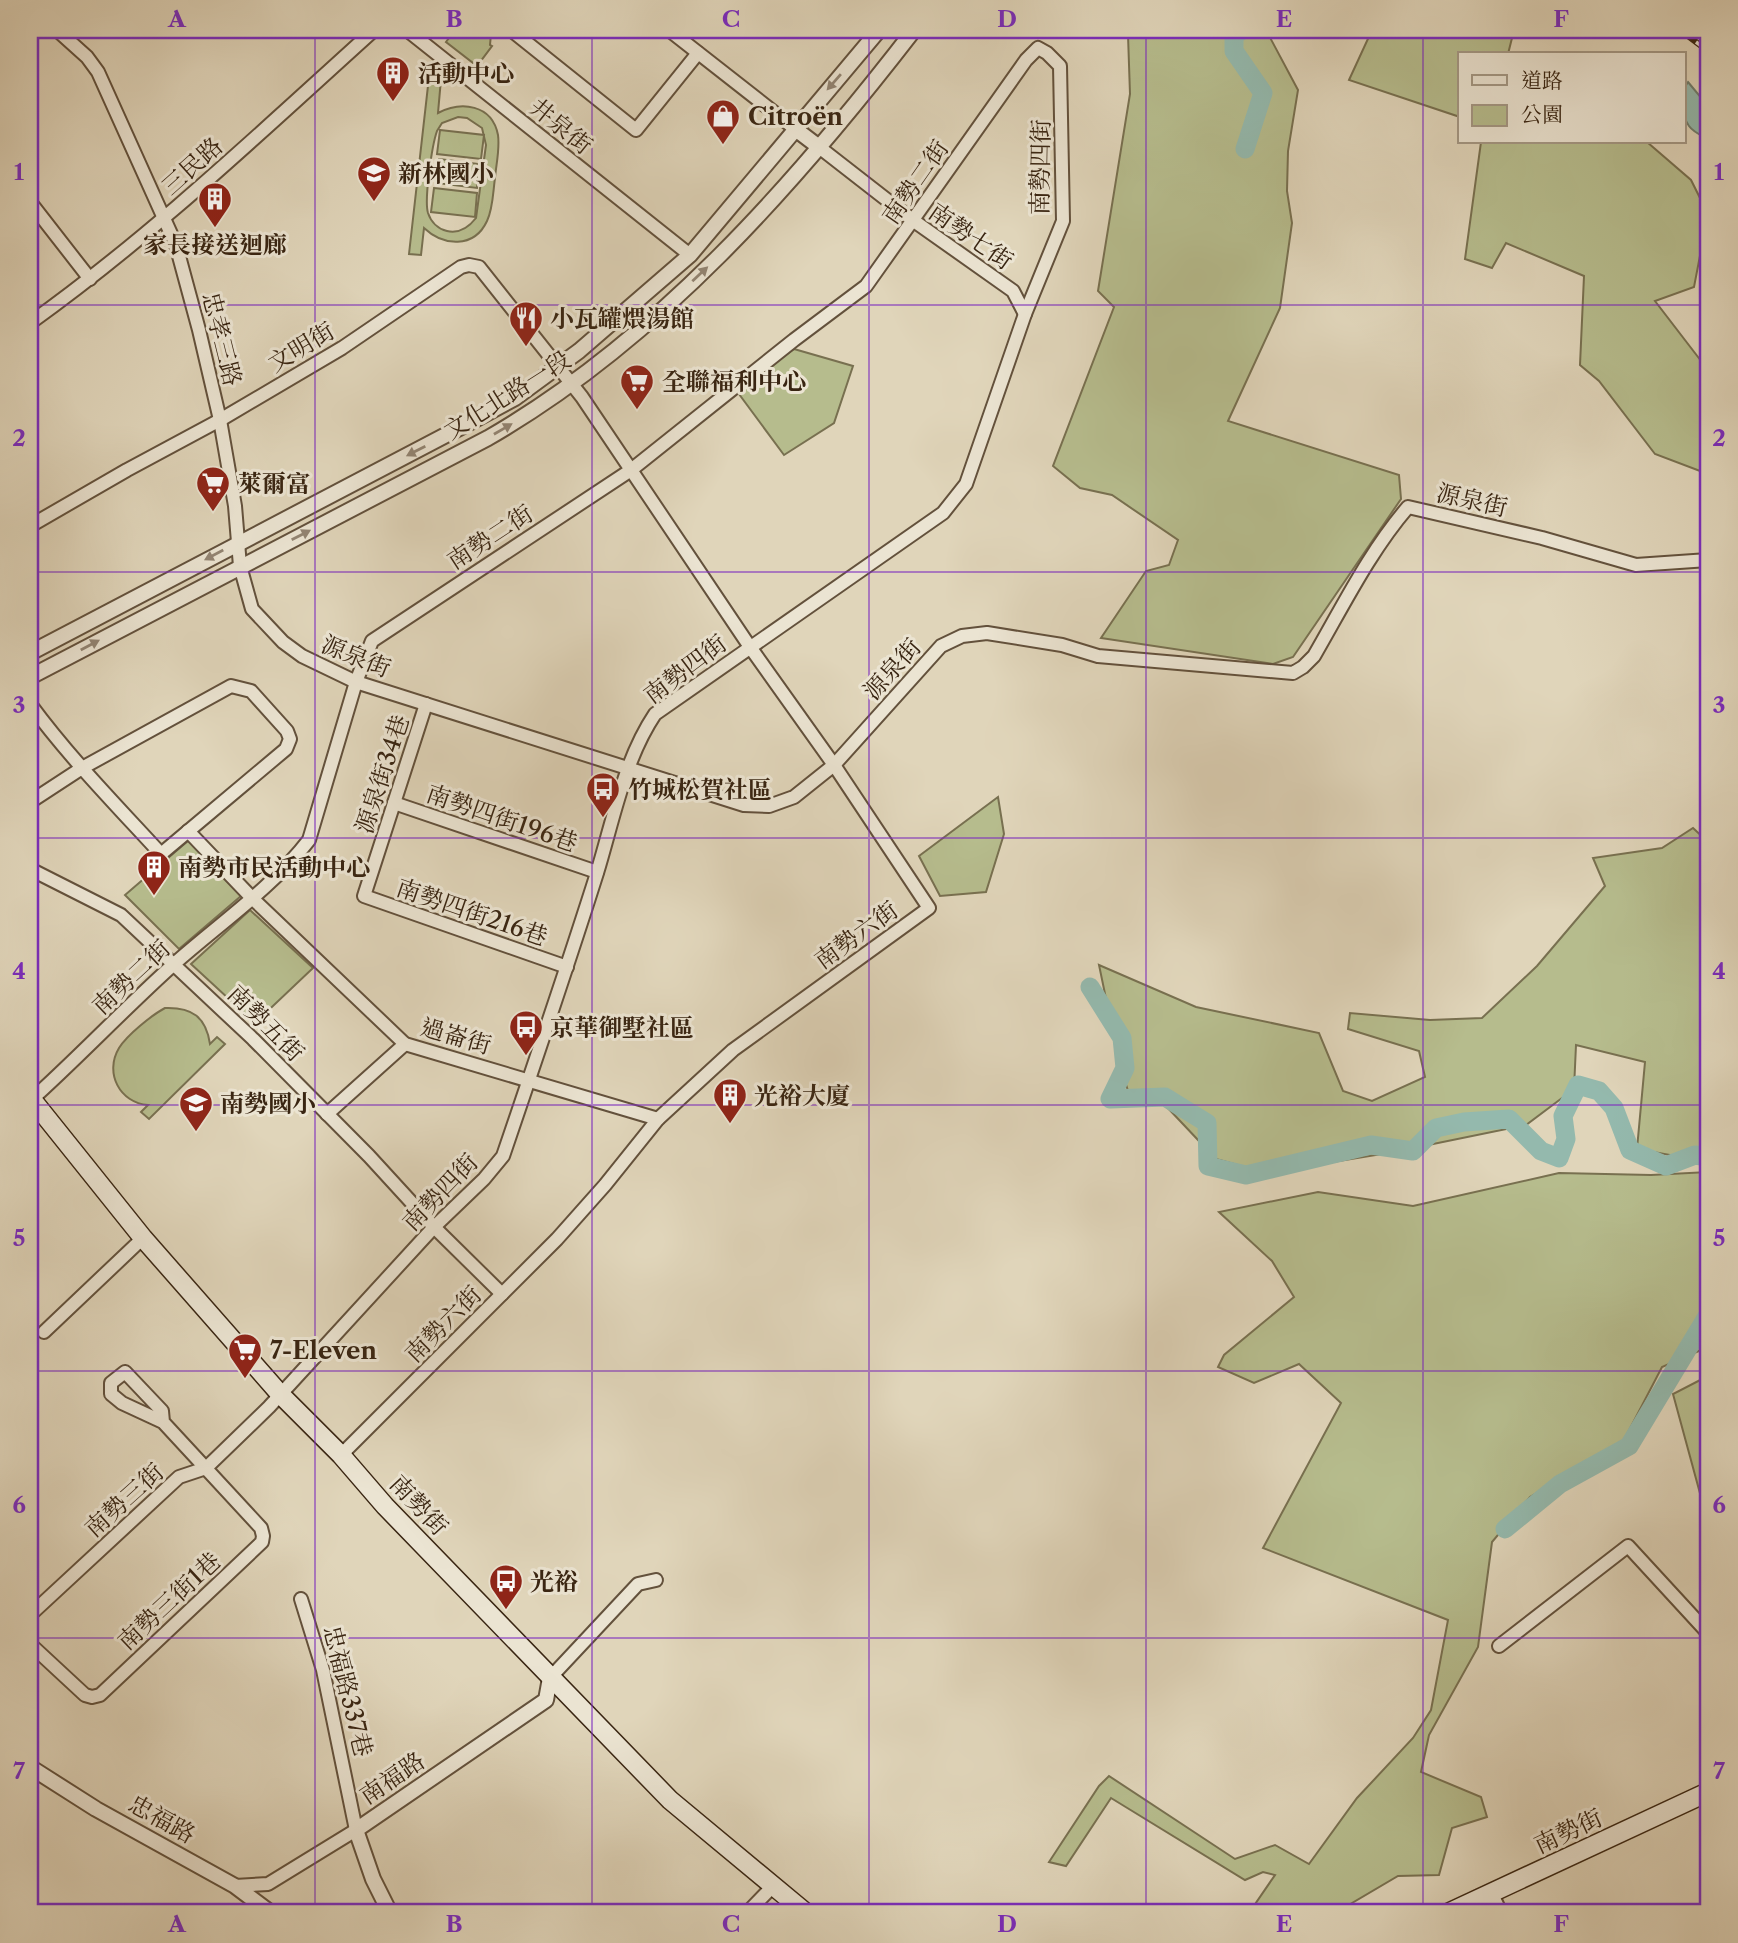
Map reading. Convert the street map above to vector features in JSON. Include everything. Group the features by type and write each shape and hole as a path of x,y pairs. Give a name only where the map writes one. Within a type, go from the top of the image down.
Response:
{"main road":[{"name":"南勢街","path":"30,1099 143,1238 280,1394 341,1455 385,1506 670,1800 806,1913"},
{"name":"南勢街","path":"1448,1913 1708,1792"}],"street":[{"name":"忠孝三路","path":"57,30 87,57 98,72 176,245 220,420 235,506 240,566"},
{"name":"三民路","path":"30,323 165,219 374,30"},
{"name":"井泉街","path":"407,30 690,255"},
{"path":"511,30 636,130 698,53"},
{"path":"669,30 819,147"},
{"name":"文化北路一段","path":"30,653 505,404 559,366 606,329 690,255 879,30"},
{"name":"文化北路一段","path":"30,677 488,438 573,384 615,351 706,270 819,147 914,30"},
{"name":"南勢二街","path":"30,1099 174,964 252,898 309,840 356,682 372,641 631,470 866,286 1026,60 1038,48"},
{"name":"南勢四街","path":"280,1394 503,1156 629,769 644,730 654,714 943,513 966,484 1025,314 1063,220 1060,66 1047,52 1038,48"},
{"name":"南勢七街","path":"819,147 914,221 1013,291 1025,314"},
{"path":"30,202 90,279"},
{"name":"文明街","path":"30,526 342,348 461,267 479,267 487,274 559,366"},
{"name":"南勢六街","path":"341,1455 557,1239 658,1119 733,1050 929,908 834,765 750,647 559,366"},
{"name":"源泉街","path":"240,566 252,609 266,626 302,656 356,682 744,805 769,806 794,797 834,765 940,646 962,636 988,633 1062,645 1098,656 1293,673 1314,656 1371,559 1408,507 1542,538 1636,565 1708,560"},
{"path":"30,704 57,741 82,768 161,854 286,749 290,740 287,731 251,691 231,686 82,768 30,802"},
{"name":"源泉街34巷","path":"364,896 426,704"},
{"name":"南勢四街196巷","path":"394,803 597,872"},
{"name":"過崙街","path":"188,831 252,898 405,1044 658,1119"},
{"name":"南勢五街","path":"30,869 121,915 327,1114 502,1294"},
{"name":"南勢四街216巷","path":"364,896 566,967"},
{"path":"327,1114 405,1044"},
{"path":"44,1332 143,1238"},
{"name":"南勢三街","path":"30,1615 179,1477 206,1468 280,1394"},
{"path":"163,1422 206,1468"},
{"name":"南勢三街1巷","path":"30,1644 85,1695 100,1695 258,1548 263,1536 261,1528 206,1468"},
{"path":"1499,1646 1628,1546 1708,1633"},
{"path":"551,1678 638,1584 656,1580"},
{"name":"忠福路337巷","path":"301,1599 323,1670 356,1830 373,1879 390,1913"},
{"name":"南福路","path":"235,1886 268,1884 356,1830 546,1700 551,1678"},
{"name":"忠福路","path":"30,1767 96,1809 235,1886 271,1913"},
{"path":"747,1913 773,1885"},
{"path":"1492,1894 1501,1913"}],"green space":[{"path":"455,30 494,30 491,34 492,46 477,66 446,42"},
{"path":"1120,30 1266,30 1298,90 1288,151 1287,191 1292,223 1280,308 1228,421 1399,475 1401,499 1293,657 1273,664 1101,638 1146,571 1169,565 1178,540 1112,495 1080,488 1053,466 1114,307 1098,291 1130,94 1128,35"},
{"path":"1372,30 1514,30 1508,52 1458,52 1458,116 1349,80"},
{"path":"429,77 441,79 438,113 466,107 482,111 489,117 498,135 498,157 490,211 481,230 458,242 440,238 424,228 421,255 409,254","holes":["458,117 467,118 482,128 486,145 476,218 464,229 447,231 435,225 428,213 428,185 433,148 442,123"]},
{"path":"440,130 484,135 481,159 437,154"},
{"path":"1481,144 1649,144 1691,180 1708,214 1694,287 1655,301 1708,370 1708,474 1655,454 1599,381 1580,365 1584,276 1506,243 1492,268 1465,259"},
{"path":"439,159 479,164 477,188 436,183"},
{"path":"434,188 477,193 475,217 431,212"},
{"path":"794,349 853,366 834,423 784,455 736,390"},
{"path":"998,797 1004,834 986,892 940,896 919,856"},
{"path":"1693,828 1708,842 1708,1162 1637,1149 1645,1062 1576,1045 1574,1089 1526,1125 1394,1152 1266,1173 1216,1159 1165,1105 1131,1100 1120,1066 1099,965 1196,1007 1319,1033 1343,1091 1372,1101 1425,1077 1419,1051 1348,1029 1350,1013 1430,1020 1482,1018 1537,966 1605,886 1593,858 1662,848"},
{"path":"189,840 241,896 179,949 125,895"},
{"path":"250,910 313,968 255,1023 191,964"},
{"path":"165,1008 183,1009 196,1015 205,1027 210,1044 217,1037 225,1044 149,1119 141,1112 148,1105 138,1103 123,1093 117,1085 113,1067 123,1043 153,1015"},
{"path":"1708,1172 1708,1347 1662,1367 1623,1442 1530,1497 1492,1542 1478,1647 1429,1735 1421,1772 1481,1797 1487,1817 1452,1828 1439,1875 1398,1876 1335,1913 1249,1913 1275,1875 1263,1872 1245,1880 1111,1798 1066,1866 1049,1862 1099,1786 1109,1776 1235,1859 1275,1845 1309,1864 1357,1798 1413,1738 1431,1710 1448,1620 1263,1548 1341,1403 1299,1364 1254,1383 1218,1367 1224,1355 1294,1297 1272,1261 1219,1212 1318,1192 1413,1206 1559,1173 1651,1175"},
{"path":"1708,1376 1708,1469 1701,1497 1673,1394"}],"water":[{"path":"1688,82 1708,106 1708,139 1686,122"}],"waterway":[{"path":"1242,30 1234,36 1234,51 1263,93 1245,149"},
{"path":"1090,987 1122,1038 1125,1068 1110,1099 1165,1097 1207,1123 1208,1166 1246,1175 1371,1145 1413,1151 1436,1128 1464,1122 1509,1119 1541,1151 1559,1158 1566,1139 1563,1116 1578,1085 1599,1091 1614,1108 1630,1150 1666,1166 1695,1155 1708,1157"},
{"path":"1505,1529 1560,1484 1629,1446 1708,1315"}],"railway":[{"path":"1680,30 1708,51"}],"place":[{"name":"活動中心","path":"393,103"},
{"name":"Citroën","path":"723,146"},
{"name":"新林國小","path":"374,203"},
{"name":"家長接送迴廊","path":"215,229"},
{"name":"小瓦罐煨湯館","path":"526,348"},
{"name":"全聯福利中心","path":"637,411"},
{"name":"萊爾富","path":"213,513"},
{"name":"竹城松賀社區","path":"603,819"},
{"name":"南勢市民活動中心","path":"154,897"},
{"name":"京華御墅社區","path":"526,1057"},
{"name":"光裕大廈","path":"730,1125"},
{"name":"南勢國小","path":"196,1133"},
{"name":"7-Eleven","path":"245,1380"},
{"name":"光裕","path":"506,1611"}]}
